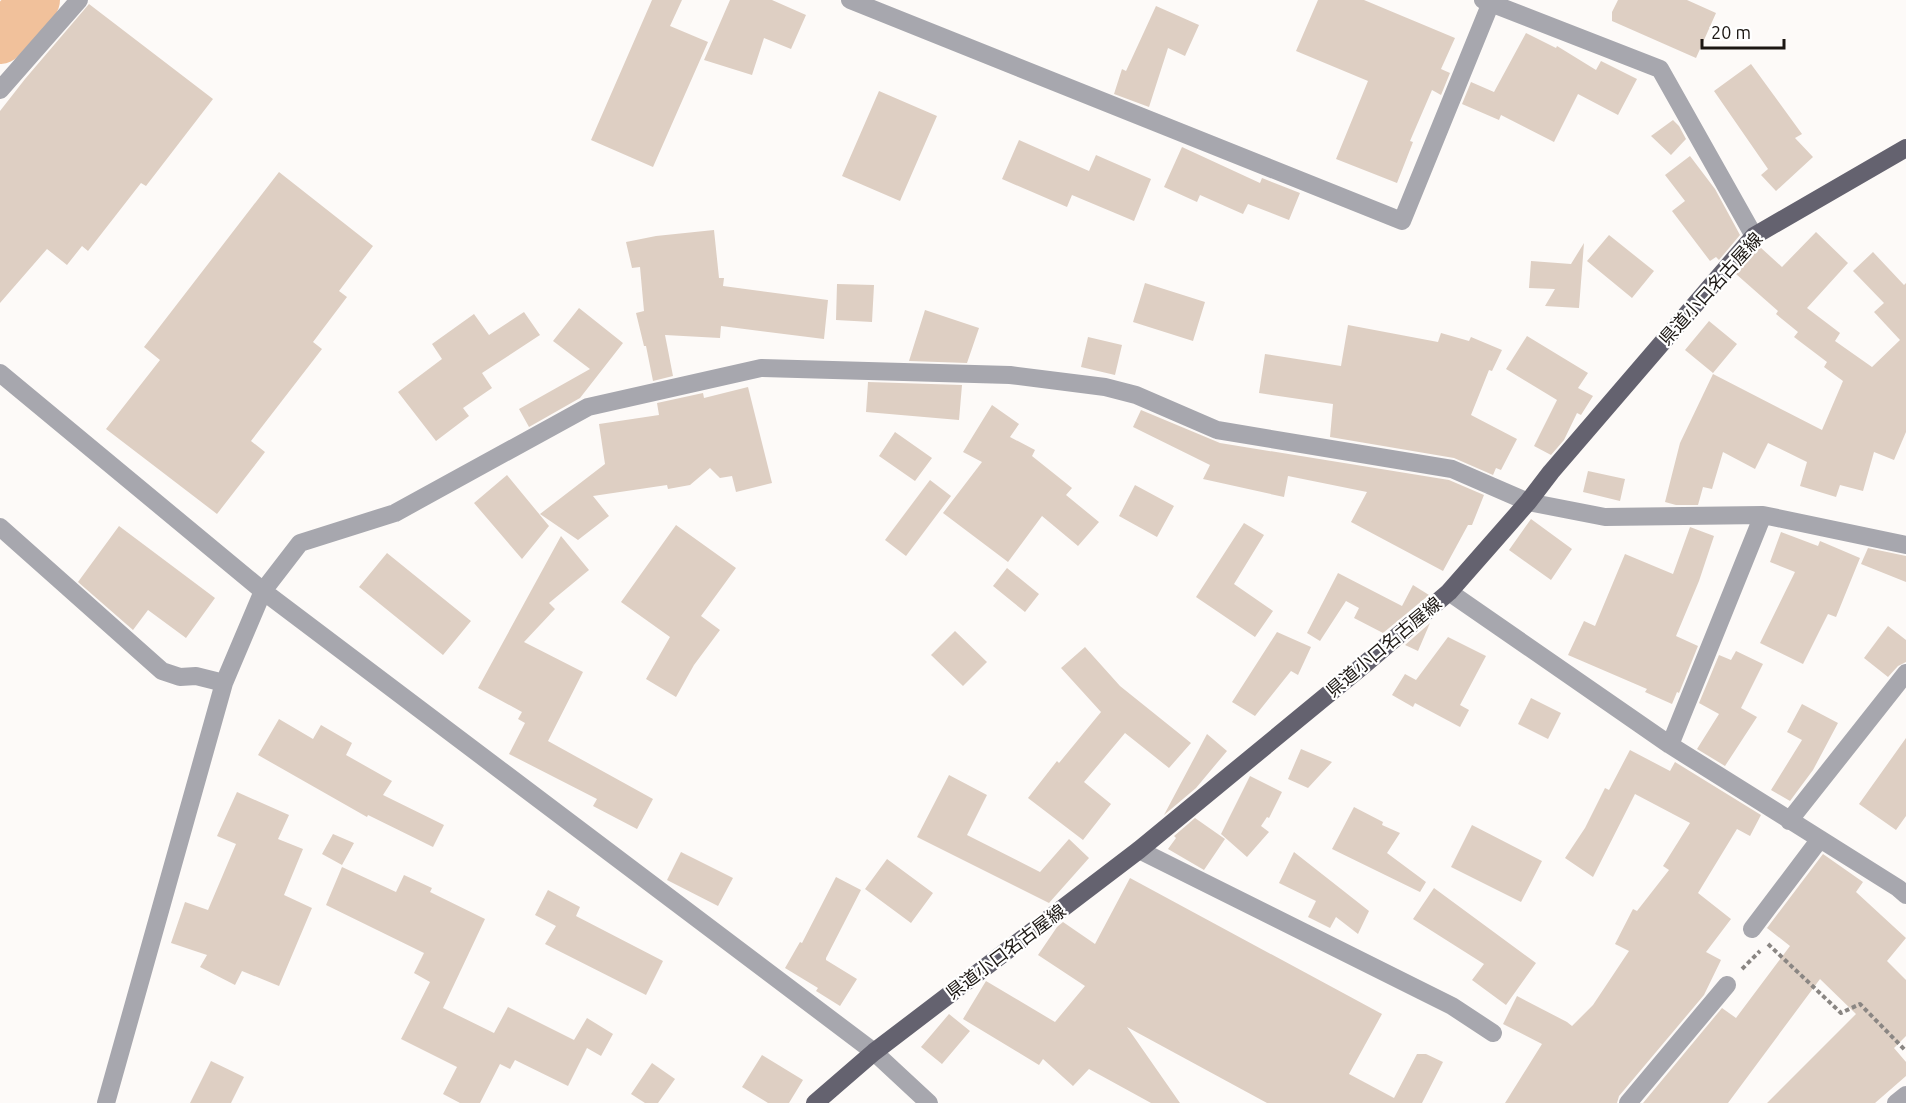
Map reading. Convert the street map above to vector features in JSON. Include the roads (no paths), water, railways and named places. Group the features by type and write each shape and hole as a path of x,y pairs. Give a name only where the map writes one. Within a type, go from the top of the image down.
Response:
{"main road":[{"name":"県道小口名古屋線","path":"815,1103 874,1052 1139,850 1449,592 1754,236 1906,148"}],"street":[{"path":"0,90 79,0"},
{"path":"850,0 1402,221 1488,1 1660,69 1754,236"},
{"path":"893,17 900,0"},
{"path":"106,1103 224,683 263,591 300,543 395,513 588,407 761,368 1010,375 1105,387 1136,395 1217,430 1349,454 1452,469 1528,502 1605,517 1763,515 1906,545"},
{"path":"0,373 263,591 874,1052 929,1103"},
{"path":"1670,745 1763,515"},
{"path":"0,527 162,671 180,677 196,676 224,683"},
{"path":"1449,592 1670,745 1906,895"},
{"path":"1789,821 1906,673"},
{"path":"1752,929 1820,839"},
{"path":"1139,850 1452,1006 1493,1033"},
{"path":"1628,1103 1727,985"},
{"path":"1896,1103 1906,1095"}],"waterway":[{"path":"0,39 35,0"}]}
